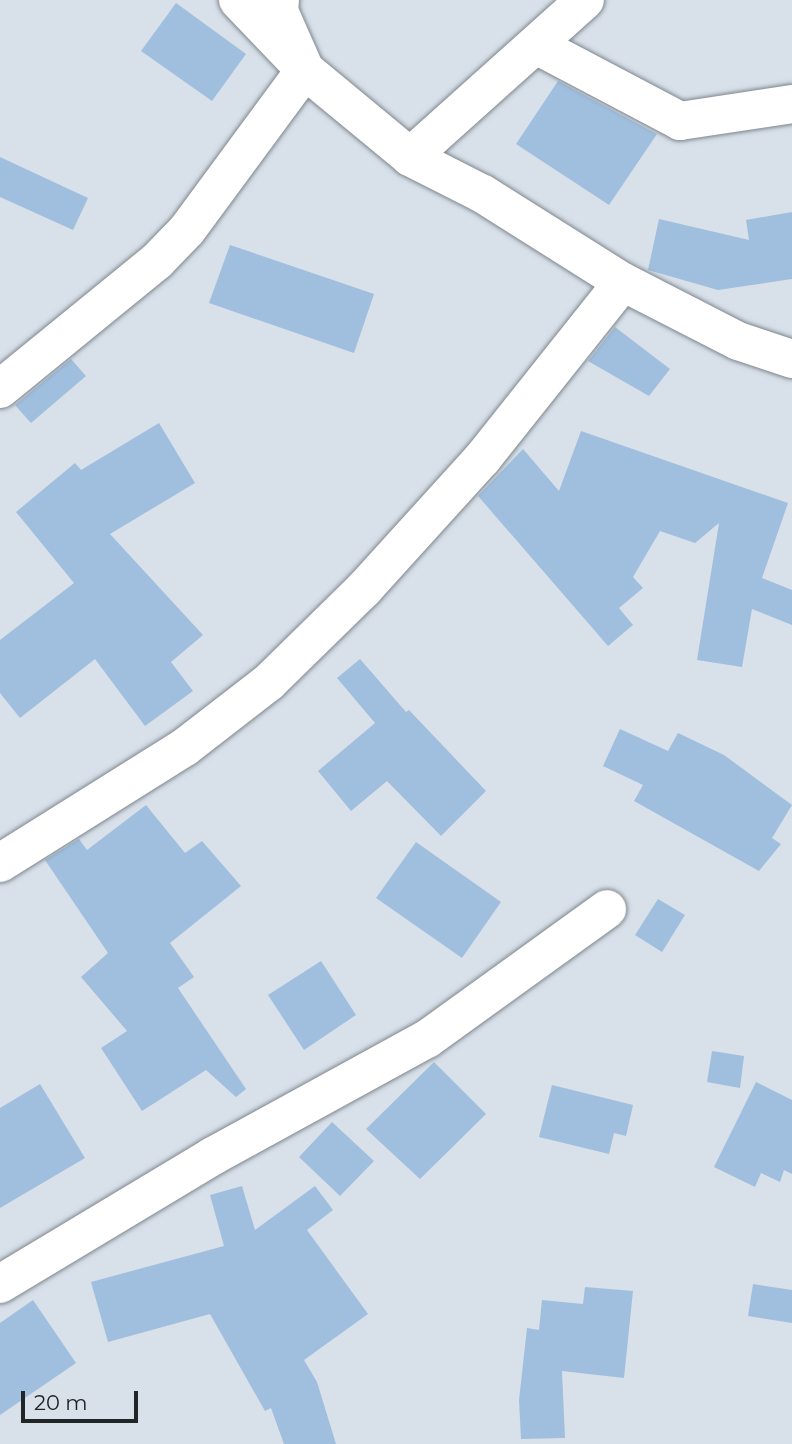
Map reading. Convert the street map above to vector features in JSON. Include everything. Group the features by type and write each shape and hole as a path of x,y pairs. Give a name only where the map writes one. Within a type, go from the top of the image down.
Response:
{"street":[{"path":"238,0 305,70 410,158 483,194 623,282 738,341 792,359"},
{"path":"280,0 279,10 305,70"},
{"path":"410,158 585,0"},
{"path":"536,45 680,121 792,104"},
{"path":"0,389 31,368 172,245 305,70"},
{"path":"0,863 186,747 269,682 365,589 482,459 623,282"},
{"path":"0,1284 213,1156 428,1038 607,909"}],"building":[{"path":"176,3 246,54 212,101 141,51"},
{"path":"558,81 657,134 609,205 516,144"},
{"path":"0,157 88,198 73,230 0,197"},
{"path":"792,212 792,279 718,290 648,270 659,219 749,240 746,220"},
{"path":"230,245 374,294 354,353 209,303"},
{"path":"615,327 670,369 649,396 588,361"},
{"path":"71,359 86,376 31,423 15,405"},
{"path":"159,423 195,483 110,534 203,635 171,662 193,691 145,726 95,659 20,718 0,693 0,640 74,583 16,512 75,463 81,470"},
{"path":"581,431 788,503 762,578 792,590 792,625 752,609 742,667 697,660 719,523 695,543 660,531 633,577 643,588 619,608 633,625 608,646 478,496 523,449 559,491"},
{"path":"360,659 406,712 409,710 486,791 441,836 387,781 351,811 318,771 375,723 337,678"},
{"path":"620,729 668,751 678,733 724,755 792,805 772,838 781,844 759,871 634,801 643,785 603,766"},
{"path":"146,805 185,853 202,841 241,886 170,943 194,977 178,988 246,1089 236,1097 206,1070 142,1111 101,1048 127,1031 81,977 108,953 45,860 79,839 87,850"},
{"path":"416,842 501,902 462,958 376,898"},
{"path":"658,899 685,915 662,952 635,935"},
{"path":"321,961 356,1015 304,1050 268,995"},
{"path":"712,1051 744,1056 740,1088 707,1082"},
{"path":"434,1062 486,1114 420,1179 366,1129"},
{"path":"756,1082 792,1100 792,1174 784,1170 780,1182 761,1173 755,1187 714,1167"},
{"path":"40,1084 85,1158 0,1208 0,1108"},
{"path":"552,1085 633,1105 626,1136 614,1133 609,1154 539,1137"},
{"path":"332,1122 374,1161 340,1196 299,1157"},
{"path":"242,1186 255,1230 315,1186 333,1210 307,1230 368,1314 304,1360 317,1382 336,1444 284,1444 271,1408 265,1411 210,1314 108,1342 91,1282 224,1246 210,1195"},
{"path":"753,1284 792,1290 792,1323 748,1316"},
{"path":"585,1287 633,1291 624,1378 562,1371 565,1438 521,1439 519,1400 527,1328 539,1330 542,1300 583,1304"},
{"path":"33,1300 76,1363 0,1415 0,1323"}]}
